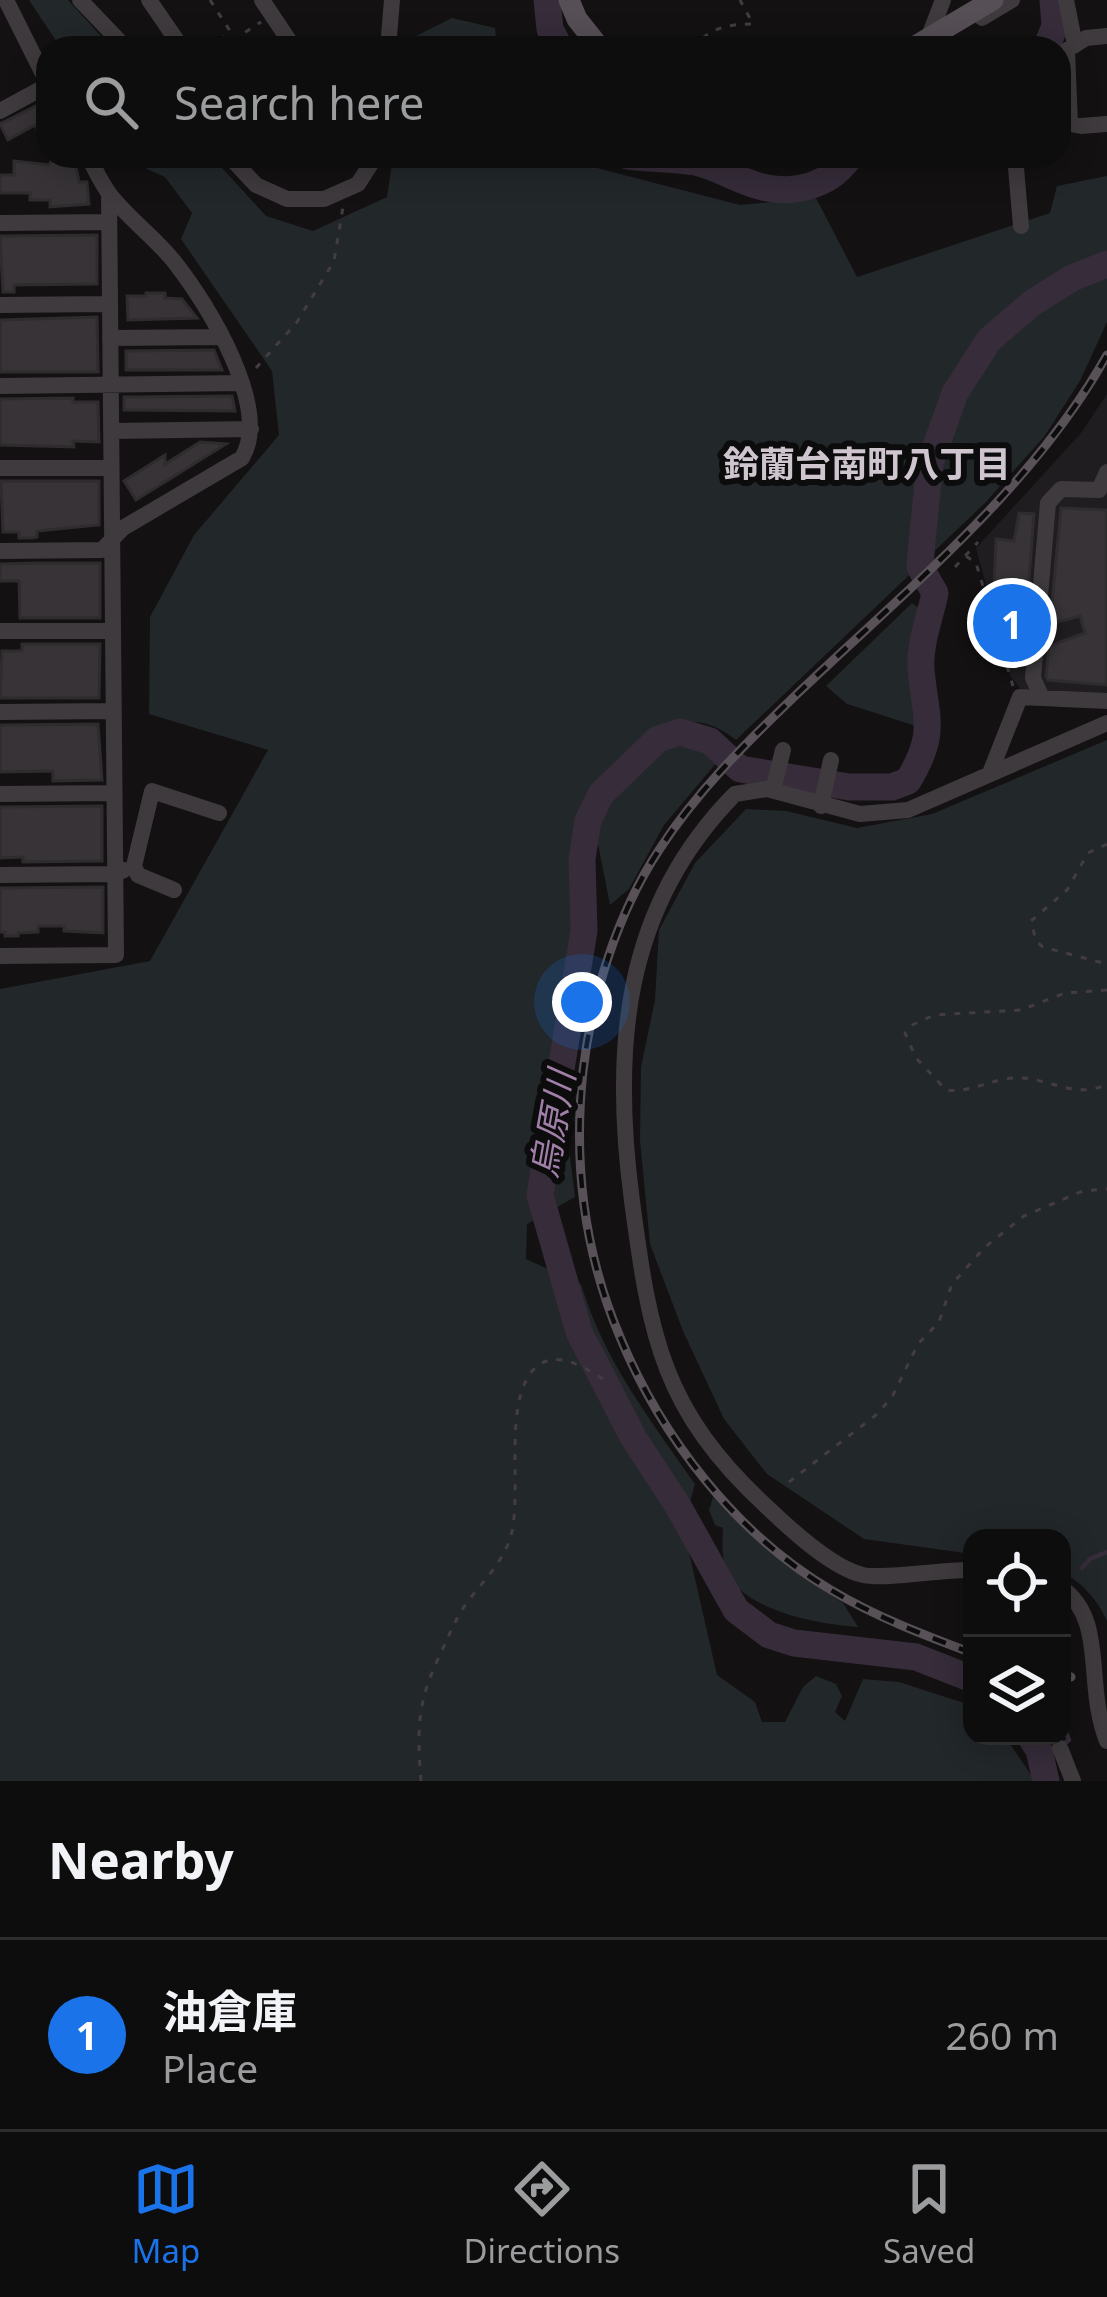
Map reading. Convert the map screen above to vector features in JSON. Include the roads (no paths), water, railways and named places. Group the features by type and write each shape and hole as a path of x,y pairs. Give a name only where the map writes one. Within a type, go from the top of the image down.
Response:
{"main road":[{"path":"569,0 589,36"},
{"path":"937,36 993,0"}],"street":[{"path":"80,0 114,36"},
{"path":"148,0 174,36"},
{"path":"389,36 392,0"},
{"path":"927,36 943,0"},
{"path":"949,36 1012,0"},
{"path":"1066,0 1075,45"},
{"path":"267,7 286,36"},
{"path":"6,10 36,64"},
{"path":"1071,47 1086,38 1107,36"},
{"path":"0,111 36,92"},
{"path":"1071,123 1107,124"},
{"path":"0,551 102,550 123,528 242,458 250,444 242,383 221,337 176,263 109,194 95,168"},
{"path":"240,168 256,185 287,199 324,200 358,184 368,168"},
{"path":"1016,168 1021,226"},
{"path":"0,956 116,955 109,194"},
{"path":"0,223 110,222"},
{"path":"0,305 110,304"},
{"path":"110,338 221,337"},
{"path":"0,386 242,383"},
{"path":"111,431 251,429"},
{"path":"0,468 111,467"},
{"path":"1042,698 1033,678 1048,503 1061,489 1099,490 1107,472"},
{"path":"0,632 112,631"},
{"path":"990,773 1020,697 1107,700"},
{"path":"0,712 112,711"},
{"path":"963,1570 862,1575 793,1531 731,1474 704,1439 668,1374 649,1319 621,1097 636,971 671,879 734,794 771,788 860,814 908,810 1107,723"},
{"path":"771,788 782,754"},
{"path":"822,802 831,760"},
{"path":"174,890 138,874 134,866 152,791 219,813"},
{"path":"0,794 113,793"},
{"path":"0,875 115,874 134,866"},
{"path":"1071,1593 1090,1604 1102,1623 1105,1639 1099,1702 1107,1741"},
{"path":"1060,1748 1073,1781"}],"waterway":[{"path":"547,0 554,36"},
{"path":"1051,36 1053,0"},
{"path":"713,168 779,189 803,188 840,168"},
{"name":"烏原川","path":"963,1675 916,1657 794,1643 769,1635 736,1610 633,1437 579,1332 540,1195 584,931 582,859 588,821 601,794 658,739 680,732 710,741 740,769 849,787 892,787 908,781 923,750 927,726 921,660 935,593 920,567 930,463 955,393 989,340 1032,303 1072,278 1107,264"},
{"path":"1082,1568 1107,1552"},
{"name":"烏原川","path":"1036,1745 1046,1781"},
{"path":"1041,1759 1056,1749"}],"railway":[{"path":"963,1650 865,1609 797,1567 734,1512 657,1411 620,1337 590,1240 581,1173 583,1071 600,985 619,928 644,875 674,828 760,730 1005,493 1077,404 1107,355"}],"place":[{"name":"油倉庫","path":"1012,623"}],"district":[{"name":"鈴蘭台南町八丁目","path":"867,463"}]}
